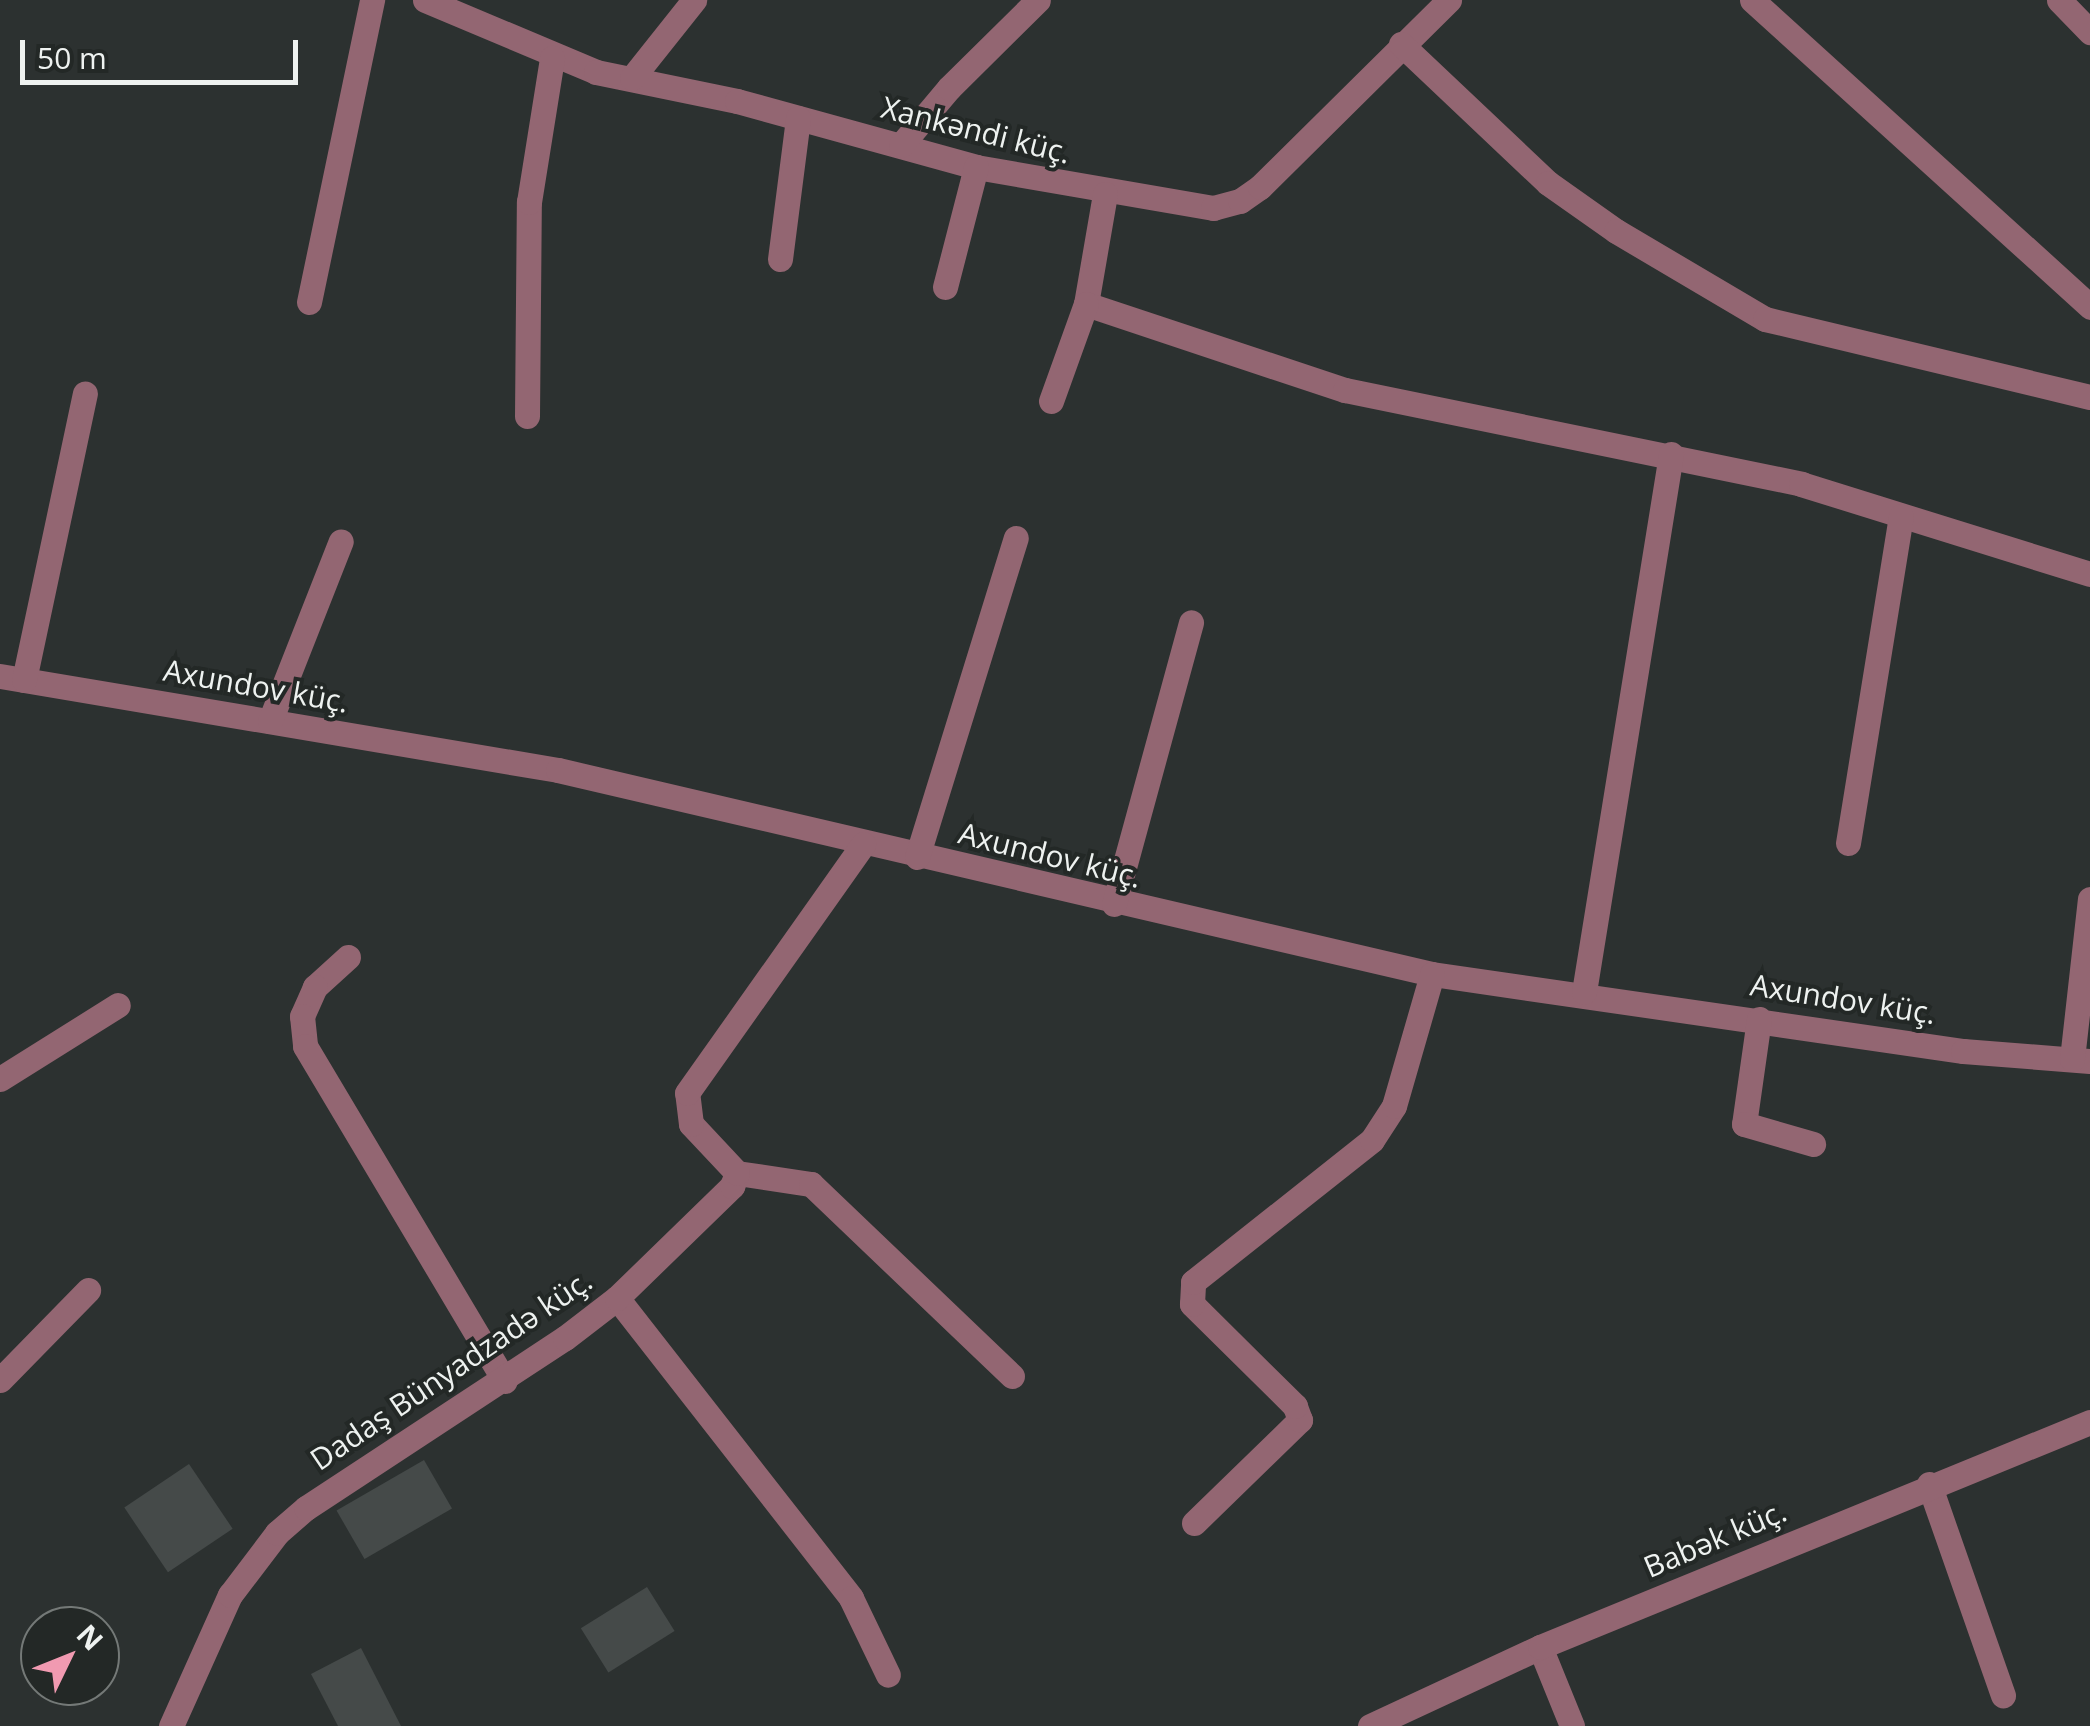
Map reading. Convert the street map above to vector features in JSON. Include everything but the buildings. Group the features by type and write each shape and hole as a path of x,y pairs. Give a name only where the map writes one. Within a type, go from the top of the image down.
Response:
{"street":[{"path":"309,302 372,0"},
{"name":"Xankəndi küç.","path":"426,0 552,58 798,118 976,167 1105,194 1214,208 1240,201 1450,0"},
{"path":"632,78 694,0"},
{"path":"901,146 948,88 1038,0"},
{"path":"1752,0 2090,307"},
{"path":"1401,44 1548,182 1632,242 1765,319 2090,396"},
{"path":"528,416 529,202 552,58"},
{"path":"780,258 798,118"},
{"path":"945,287 976,167"},
{"path":"1051,401 1086,304 1105,194"},
{"path":"1086,304 1345,390 1801,484 2090,574"},
{"path":"12,678 85,393"},
{"path":"1584,992 1670,454"},
{"path":"1848,842 1901,516"},
{"path":"917,856 1016,538"},
{"path":"270,721 341,542"},
{"path":"1114,904 1191,622"},
{"name":"Axundov küç.","path":"12,678 558,770 1114,904 1432,974 1584,992 1963,1051 2081,1060"},
{"path":"864,844 688,1093 691,1124 737,1173 811,1184 1012,1376"},
{"path":"2081,1060 2090,899"},
{"path":"348,957 315,987 302,1016 304,1046 505,1381"},
{"path":"1194,1523 1300,1420 1296,1406 1192,1304 1193,1282 1372,1140 1394,1106 1432,974"},
{"path":"0,1079 118,1005"},
{"path":"1759,1019 1744,1124 1814,1144"},
{"name":"Dadaş Bünyadzadə küç.","path":"171,1726 230,1595 277,1533 306,1508 505,1381 617,1298 732,1186 737,1173"},
{"path":"0,1380 88,1290"},
{"path":"617,1298 851,1598 888,1675"},
{"name":"Babək küç.","path":"1370,1726 1540,1647 1929,1484 2090,1422"},
{"path":"1929,1484 2003,1695"},
{"path":"1540,1647 1572,1726"}]}
